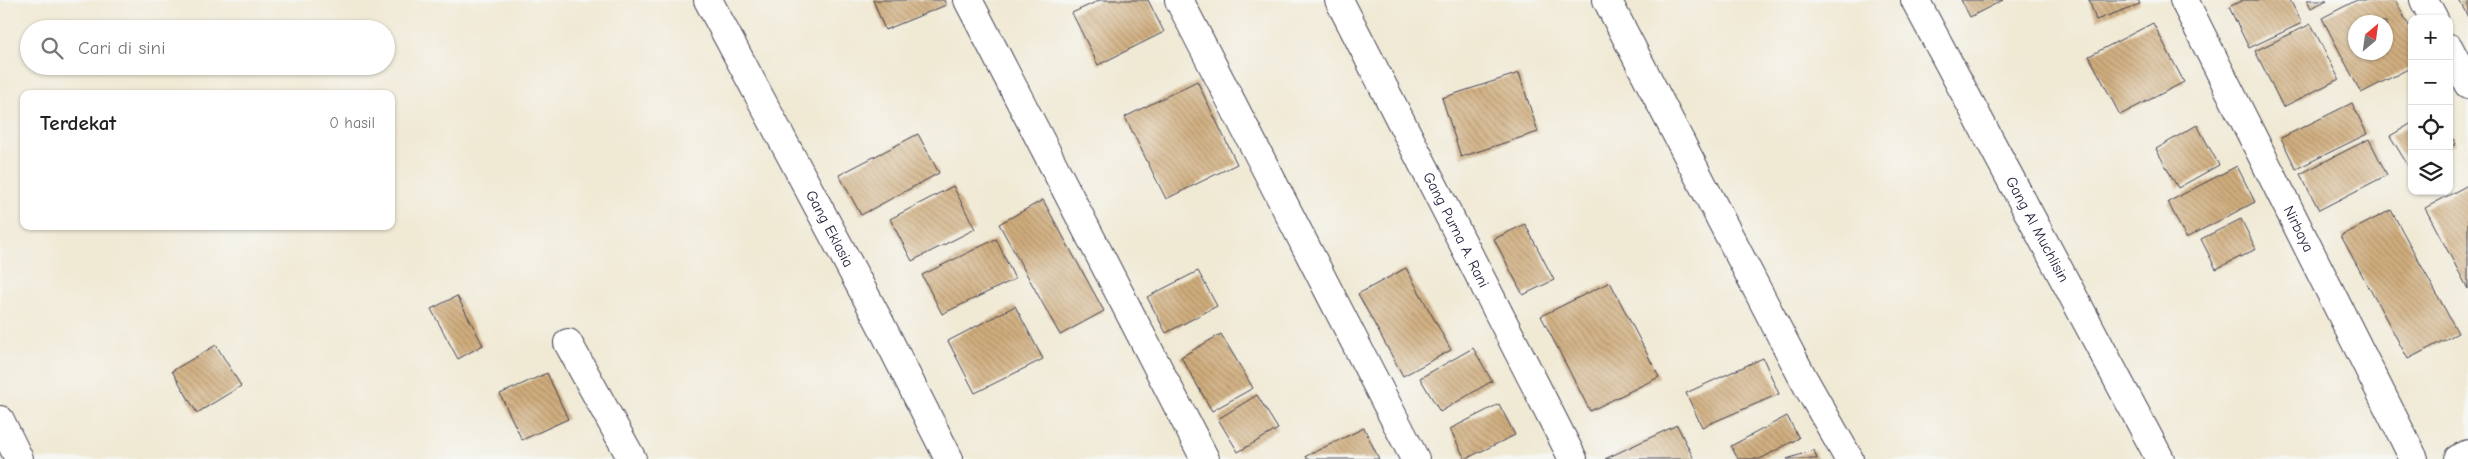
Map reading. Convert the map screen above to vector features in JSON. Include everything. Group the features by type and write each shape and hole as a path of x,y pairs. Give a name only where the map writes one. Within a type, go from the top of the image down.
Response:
{"street":[{"name":"Gang Eklasia","path":"708,0 879,322 949,459"},
{"path":"968,0 1205,459"},
{"path":"1179,0 1415,459"},
{"name":"Gang Purna A. Rani","path":"1339,0 1573,459"},
{"path":"1607,0 1803,378 1849,459"},
{"name":"Gang Al Muchlisin","path":"1915,0 2160,459"},
{"name":"Nirbaya","path":"2184,0 2414,459"},
{"path":"2424,0 2432,15"},
{"path":"2453,56 2468,84"},
{"path":"568,342 632,459"},
{"path":"0,420 19,459"},
{"path":"2458,459 2468,454"}],"building":[{"path":"873,0 944,0 946,5 885,30"},
{"path":"1100,0 1148,0 1164,32 1098,65 1072,13"},
{"path":"1961,0 2003,0 1970,17"},
{"path":"2089,0 2138,0 2140,4 2096,20"},
{"path":"2243,0 2290,0 2302,23 2249,48 2229,7"},
{"path":"2307,0 2327,0 2311,8"},
{"path":"2357,0 2395,0 2408,24 2408,69 2361,93 2322,18"},
{"path":"2459,0 2468,0 2468,17"},
{"path":"2153,23 2184,82 2120,115 2089,56"},
{"path":"2311,24 2339,79 2283,107 2255,51"},
{"path":"1519,73 1538,132 1461,157 1442,98"},
{"path":"1197,81 1237,164 1166,199 1125,117"},
{"path":"2352,103 2367,134 2296,169 2281,138"},
{"path":"2197,125 2219,165 2178,188 2156,149"},
{"path":"2408,125 2408,165 2390,136"},
{"path":"918,134 939,173 861,215 839,175"},
{"path":"2369,139 2387,175 2319,210 2300,174"},
{"path":"2237,166 2255,202 2186,238 2168,202"},
{"path":"2468,185 2468,289 2425,208 2449,195 2453,195 2453,193"},
{"path":"953,186 975,229 912,261 890,219"},
{"path":"1043,200 1104,311 1060,335 999,224"},
{"path":"2391,210 2458,333 2408,359 2341,236"},
{"path":"2241,219 2256,249 2216,269 2201,239"},
{"path":"1525,224 1554,280 1523,295 1494,239"},
{"path":"996,239 1015,279 942,314 922,275"},
{"path":"1406,268 1451,350 1403,376 1358,294"},
{"path":"1198,271 1217,306 1166,333 1147,297"},
{"path":"1610,282 1659,377 1590,411 1541,316"},
{"path":"457,296 483,345 458,359 431,309"},
{"path":"1015,306 1043,359 975,393 948,341"},
{"path":"1221,334 1253,388 1212,411 1181,357"},
{"path":"216,345 241,386 197,413 172,371"},
{"path":"1473,348 1492,381 1440,412 1420,378"},
{"path":"1763,358 1779,394 1702,427 1686,393"},
{"path":"547,373 568,419 522,440 500,394"},
{"path":"1257,395 1278,429 1238,452 1218,419"},
{"path":"1499,404 1515,435 1465,459 1450,429"},
{"path":"1787,416 1799,438 1760,459 1738,459 1731,446"},
{"path":"1677,425 1694,459 1605,459"},
{"path":"1364,428 1379,459 1307,459 1306,456"},
{"path":"1814,450 1817,459 1787,459"}]}
